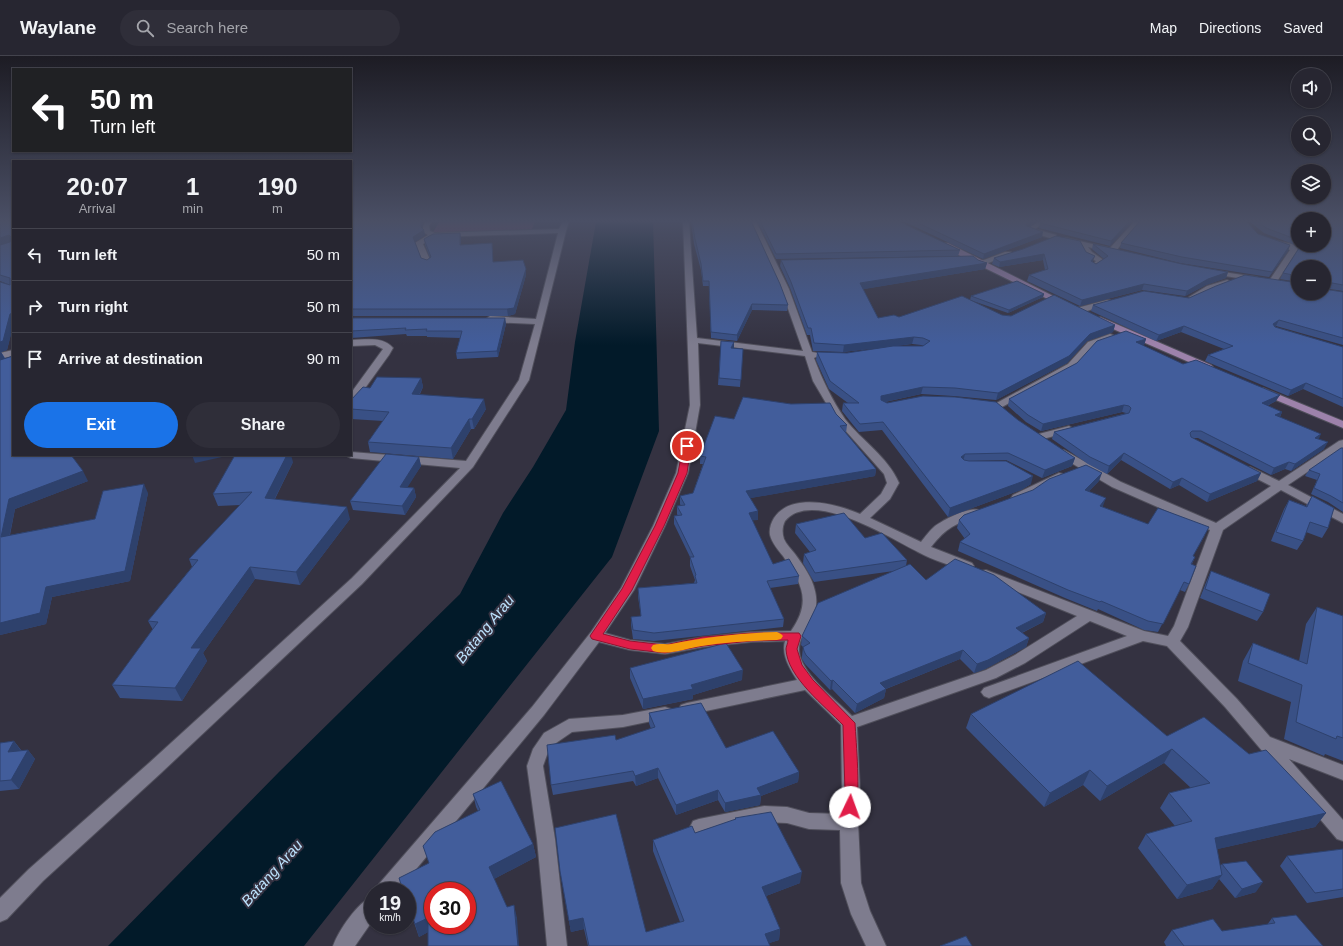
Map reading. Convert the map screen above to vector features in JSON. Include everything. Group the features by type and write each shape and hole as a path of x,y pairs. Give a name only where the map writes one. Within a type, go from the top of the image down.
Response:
{"main road":[{"path":"979,263 1124,332 1214,370"},
{"path":"1257,388 1343,425"}],"street":[{"path":"3,905 155,768 357,581 469,466 524,380 555,263"},
{"path":"394,882 538,711 596,636 627,590 659,526 682,473 695,405 688,263"},
{"path":"777,263 818,381 841,420 889,473 893,483 886,496 863,518"},
{"path":"1094,266 1099,263"},
{"path":"1207,271 1277,282 1287,263"},
{"path":"1185,301 1210,288 1242,277"},
{"path":"1041,304 1053,298"},
{"path":"1080,310 1118,299"},
{"path":"483,319 540,322"},
{"path":"998,405 1071,366 1091,344 1124,332"},
{"path":"693,340 824,356"},
{"path":"352,343 374,342 384,344 388,348 386,353 352,399"},
{"path":"0,356 12,353"},
{"path":"984,403 998,405 1010,415"},
{"path":"1077,427 1036,435 1083,468 1125,489 1217,528"},
{"path":"1172,642 1181,627 1217,528 1343,443"},
{"path":"352,455 469,466"},
{"path":"1233,462 1279,486 1323,506 1343,518"},
{"path":"1005,502 1026,494 1042,484 1083,468"},
{"path":"1030,476 1042,484"},
{"path":"876,946 861,914 851,883 849,822 851,792 849,723 809,683 797,667 791,649 795,636 806,620 812,600 805,581 778,540 775,531 777,523 784,514 796,508 810,506 827,508 863,518 922,549 1142,636 1172,642 1231,703 1266,742 1343,834"},
{"path":"922,549 939,529 956,520 984,509"},
{"path":"849,723 990,674 1020,659 1089,615"},
{"path":"596,636 630,645 665,649 703,642 751,637 795,636"},
{"path":"989,692 1142,636"},
{"path":"557,946 546,839 535,766 541,749 550,738 569,726 623,721 809,683"},
{"path":"1266,742 1343,773"},
{"path":"699,826 764,814 787,816 809,821 849,822"},
{"path":"343,946 364,916"}],"water":[{"name":"Batang Arau","path":"589,263 654,263 659,431 612,557 304,946 108,946 279,772 460,594 503,513 533,467 566,410 575,342"}],"building":[{"path":"0,263 12,263 12,313 10,314 3,341 0,342 0,282 10,285 10,278 0,275"},
{"path":"352,263 524,263 526,269 514,308 352,309"},
{"path":"701,263 770,263 788,305 752,304 737,335 711,332 709,281 703,281"},
{"path":"782,263 986,263 987,263 860,283 878,318 894,315 899,317 962,296 1002,315 1011,316 1054,295 1115,325 1090,334 1069,356 998,393 955,388 923,387 881,396 881,400 887,403 923,396 955,397 996,402 1018,420 1075,458 1045,470 1008,453 965,454 961,457 964,460 1006,461 1033,476 1024,481 950,508 883,422 860,424 843,403 859,403 830,381 817,352 847,353 893,346 923,346 930,341 923,338 914,337 844,345 814,343 811,328 808,328"},
{"path":"1046,263 1094,263 1096,264 1098,263 1175,263 1228,272 1208,279 1187,291 1144,284 1082,300 1029,275 1048,269"},
{"path":"1215,263 1278,263 1272,272"},
{"path":"1290,263 1291,263 1291,275 1283,273"},
{"path":"1331,263 1343,263 1343,285 1331,283"},
{"path":"1245,275 1291,282 1291,300 1331,300 1331,290 1343,292 1343,338 1279,320 1273,324 1275,327 1343,347 1343,399 1306,383 1291,390 1208,355 1233,346 1184,326 1159,335 1093,305 1144,291 1189,298"},
{"path":"1017,281 1044,294 1009,310 971,296"},
{"path":"352,318 505,318 497,351 456,353 462,331 426,331 427,329 405,330 406,328 352,331"},
{"path":"1126,331 1146,339 1136,342 1183,364 1196,360 1280,395 1262,403 1282,412 1275,415 1321,434 1315,438 1328,442 1295,464 1289,462 1274,468 1201,431 1192,431 1190,433 1191,437 1261,473 1210,494 1182,478 1173,482 1124,453 1109,466 1090,457 1054,432 1129,413 1131,408 1129,406 1124,405 1043,424 1028,415 1009,399 1077,363 1097,341"},
{"path":"721,341 734,342 731,348 743,349 741,380 719,378"},
{"path":"12,356 12,456 72,456 83,471 9,499 1,537 95,519 103,491 144,484 125,571 46,587 40,613 0,623 0,360"},
{"path":"377,377 421,378 412,394 484,399 472,419 469,419 451,448 368,442 389,412 352,409 352,399 363,387 370,388"},
{"path":"743,397 791,404 830,403 836,414 847,425 840,426 876,469 746,491 758,511 749,513 773,564 789,559 799,576 767,581 784,619 654,633 633,630 631,617 641,616 638,588 697,583 690,557 694,557 674,516 682,515 677,506 685,505 680,496 693,493 706,457 700,456 715,416 734,419"},
{"path":"1343,448 1343,503 1314,488 1320,474 1309,470"},
{"path":"386,454 419,457 400,487 414,488 402,506 350,501"},
{"path":"234,456 286,456 265,498 347,507 296,572 250,567 191,648 201,648 175,688 112,685 158,622 148,621 198,560 189,559 252,492 213,494"},
{"path":"1086,465 1102,473 1085,490 1106,498 1100,506 1148,524 1158,508 1209,527 1193,556 1195,557 1191,564 1196,566 1189,584 1184,582 1163,624 1148,621 1101,601 1100,602 1068,590 960,542 970,534 959,520 964,515 1033,490 1049,479"},
{"path":"1312,496 1334,508 1328,528 1310,522 1303,541 1276,532 1289,500 1307,507"},
{"path":"844,513 865,538 882,533 907,560 815,573 804,554 816,550 796,524"},
{"path":"955,559 994,575 1046,613 1016,628 1029,638 988,660 977,664 963,650 880,683 886,689 857,704 833,680 831,681 806,655 803,647 810,643 802,636 818,603 910,564 926,580"},
{"path":"1211,571 1270,594 1263,612 1205,589"},
{"path":"1317,607 1343,616 1343,738 1337,736 1336,739 1296,722 1302,685 1248,663 1253,643 1307,664"},
{"path":"726,643 743,670 691,685 693,689 643,699 630,668"},
{"path":"1078,661 1167,736 1204,717 1249,754 1266,750 1326,813 1215,838 1222,875 1187,885 1146,834 1192,821 1169,793 1210,783 1172,749 1107,786 1090,770 1050,793 971,714"},
{"path":"701,703 726,748 773,731 799,772 757,788 761,795 725,803 718,790 676,805 658,768 635,776 633,771 551,785 547,745 615,735 616,740 655,727 649,713"},
{"path":"14,741 8,752 28,750 11,780 0,781 0,743"},
{"path":"501,781 533,844 489,867 507,907 514,905 518,946 428,946 428,934 476,934 476,882 424,882 424,920 416,924 416,882 400,882 399,878 429,863 423,846 435,832 480,810 473,794"},
{"path":"771,812 802,872 762,887 780,929 765,934 770,946 589,946 583,918 569,921 560,871 555,828 616,814 646,932 684,921 653,840 692,826 695,833 736,819 735,818"},
{"path":"1343,849 1343,889 1315,893 1287,856"},
{"path":"1246,861 1263,882 1242,889 1222,864"},
{"path":"1296,915 1323,946 1184,946 1172,930 1213,919 1222,931 1275,923 1272,918"},
{"path":"966,936 972,946 940,946"}],"slow traffic":[{"path":"657,648 665,649 703,642 777,636"}],"route":[{"path":"687,446 682,473 659,526 627,590 596,636 630,645 665,649 703,642 751,637 795,636 791,649 797,667 809,683 849,723 850,807"}]}
